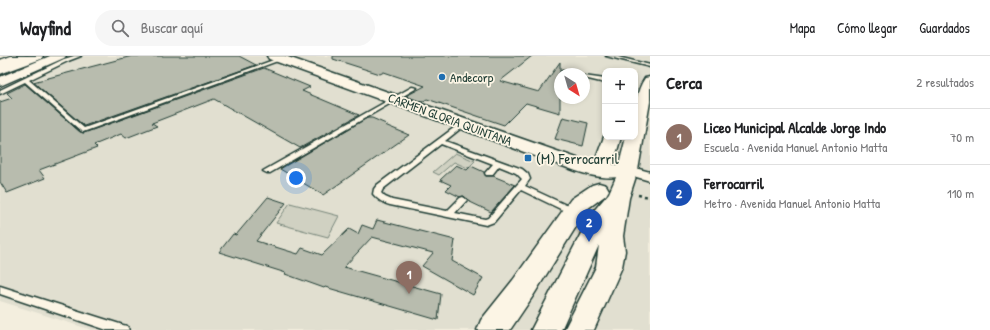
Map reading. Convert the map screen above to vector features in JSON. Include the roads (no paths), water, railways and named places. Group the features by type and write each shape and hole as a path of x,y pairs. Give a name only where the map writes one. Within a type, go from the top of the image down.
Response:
{"main road":[{"path":"0,64 22,56"},
{"path":"0,70 37,56"},
{"name":"CARMEN GLORIA QUINTANA","path":"277,57 463,124 605,193 628,170"},
{"path":"638,75 650,66"},
{"path":"638,123 646,90 650,81"},
{"path":"605,193 612,140"},
{"path":"628,170 634,140"}],"street":[{"path":"0,82 60,56"},
{"path":"550,323 605,193 628,170 650,177"},
{"path":"492,330 524,288 578,204 605,193"},
{"path":"579,330 609,267 612,251 605,193"}],"lane":[{"path":"0,92 66,60 79,56"},
{"path":"608,56 650,66"},
{"path":"26,80 83,130 277,57"},
{"path":"590,78 602,80"},
{"path":"267,171 414,88"},
{"path":"440,141 519,171 525,176 526,179 521,187 491,220 486,222 385,201 377,194 380,187 440,141 463,124"},
{"path":"490,172 498,163"},
{"path":"521,187 574,212"},
{"path":"449,214 463,200"},
{"path":"0,290 123,330"}],"place":[{"name":"Andecorp","path":"442,77"},
{"name":"(M) Ferrocarril","path":"528,158"},
{"name":"Ferrocarril","path":"589,242"},
{"name":"Liceo Municipal Alcalde Jorge Indo","path":"409,294"}]}
